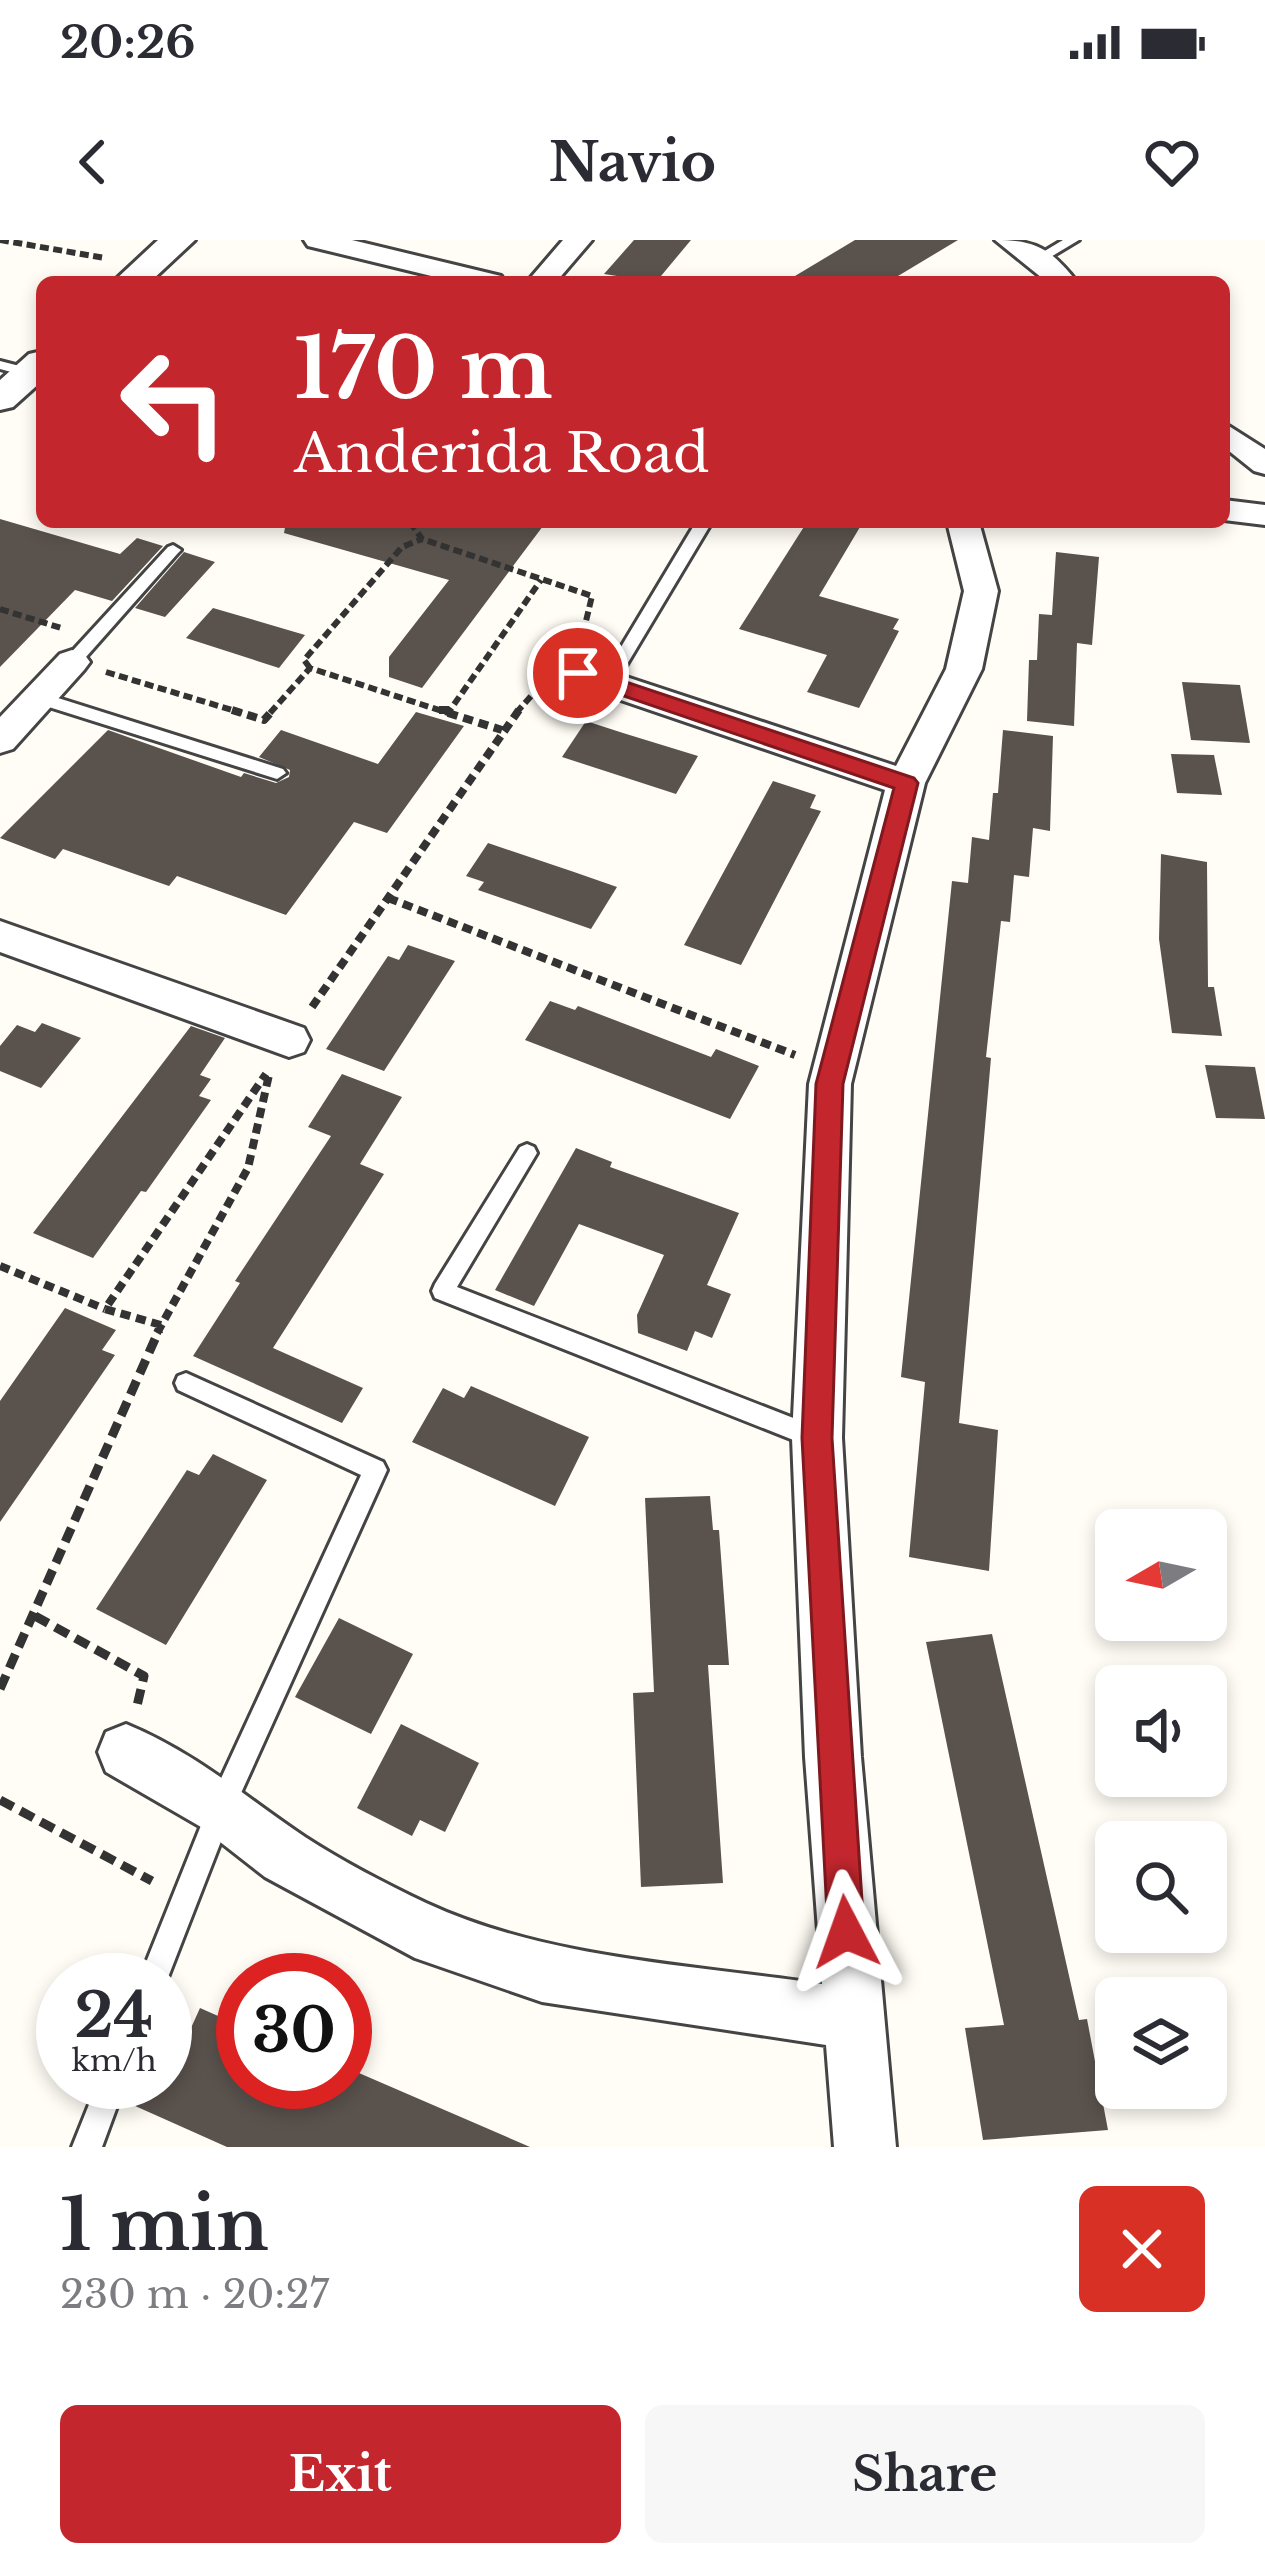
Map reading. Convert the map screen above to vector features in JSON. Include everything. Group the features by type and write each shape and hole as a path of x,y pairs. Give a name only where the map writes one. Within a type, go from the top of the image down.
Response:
{"street":[{"path":"138,275 178,240"},
{"path":"318,240 465,276"},
{"path":"547,276 578,240"},
{"path":"1009,240 1040,258 1057,276"},
{"path":"0,399 24,367"},
{"path":"1230,437 1265,464"},
{"path":"1230,511 1265,515"},
{"path":"865,2147 832,1757 817,1438 830,1084 906,783 964,669 981,592 965,528"},
{"path":"0,740 72,662"},
{"path":"593,678 906,783"},
{"path":"0,936 280,1054"},
{"path":"126,1752 221,1807 285,1857 415,1929 542,1972 853,2019"}],"lane":[{"path":"1040,258 1073,240"},
{"path":"593,678 700,528"},
{"path":"72,662 173,550"},
{"path":"39,698 277,773"},
{"path":"527,1153 443,1291 817,1438"},
{"path":"164,1953 221,1807 375,1470 186,1383"},
{"path":"87,2147 102,2109"}],"path":[{"path":"0,240 138,275"},
{"path":"422,539 402,547 304,660 310,668 502,730"},
{"path":"448,713 541,580"},
{"path":"0,609 69,631 66,642 72,662 264,720 310,668"},
{"path":"388,898 834,1066"},
{"path":"105,1309 280,1054"},
{"path":"0,1266 105,1309 160,1325"},
{"path":"35,1616 144,1676 126,1752"},
{"path":"0,1800 185,1899"}],"building":[{"path":"634,240 691,240 661,276 604,274"},
{"path":"855,240 958,240 898,276 795,276"},
{"path":"0,519 120,554 137,538 163,546 112,601 75,590 0,667"},
{"path":"285,528 542,528 422,688 389,677 389,657 449,580 284,533"},
{"path":"803,528 859,528 819,596 899,619 893,629 899,631 859,708 807,692 827,655 739,629"},
{"path":"184,552 215,562 165,617 135,608"},
{"path":"1056,552 1099,557 1092,645 1077,643 1074,726 1027,721 1029,660 1037,660 1039,614 1052,615"},
{"path":"213,608 305,635 279,668 186,638"},
{"path":"1182,682 1240,685 1250,743 1191,740"},
{"path":"416,712 464,726 387,833 354,822 286,915 177,876 169,886 63,849 55,859 0,838 108,730 241,777 244,773 276,783 289,777 290,770 259,757 281,730 378,764"},
{"path":"586,721 698,756 676,794 562,757"},
{"path":"1003,730 1053,736 1050,831 1033,828 1029,877 1014,875 1010,922 1001,921 986,1057 991,1058 959,1423 998,1430 989,1571 909,1557 925,1382 901,1377 952,881 968,883 972,837 989,840"},
{"path":"1171,754 1214,755 1222,795 1177,793"},
{"path":"773,781 816,795 810,808 821,811 741,965 684,945"},
{"path":"488,843 617,887 591,929 478,890 484,882 466,876"},
{"path":"1161,854 1207,862 1208,987 1214,987 1222,1036 1172,1033 1159,939"},
{"path":"408,945 455,961 384,1071 326,1049 388,956 399,960"},
{"path":"550,1001 575,1010 578,1006 711,1057 716,1049 759,1066 730,1119 525,1040"},
{"path":"42,1023 81,1038 41,1088 0,1071 0,1046 17,1025 35,1032"},
{"path":"191,1026 225,1038 200,1075 211,1079 199,1096 211,1100 146,1192 141,1191 93,1258 33,1233"},
{"path":"1205,1065 1255,1067 1265,1119 1216,1118"},
{"path":"342,1074 402,1097 360,1164 384,1174 273,1348 363,1388 342,1423 193,1356 240,1283 235,1281 331,1136 308,1127"},
{"path":"576,1148 612,1162 610,1167 739,1213 707,1285 731,1294 712,1338 695,1331 687,1351 638,1333 637,1315 664,1255 579,1224 534,1306 495,1290"},
{"path":"65,1308 116,1330 102,1350 115,1355 0,1522 0,1401"},
{"path":"471,1386 589,1437 555,1506 412,1442 443,1388 464,1398"},
{"path":"213,1454 267,1480 166,1645 96,1609 187,1470 199,1475"},
{"path":"710,1496 713,1530 719,1530 729,1665 708,1665 723,1883 641,1887 633,1693 654,1692 645,1498"},
{"path":"339,1618 413,1654 371,1734 295,1697"},
{"path":"992,1634 1079,2020 1087,2019 1095,2061 1095,2109 1104,2109 1108,2130 983,2140 965,2028 1004,2025 926,1642"},
{"path":"401,1724 479,1763 445,1832 420,1820 412,1836 357,1808"},
{"path":"200,2008 216,2015 216,2109 372,2109 372,2079 530,2147 227,2147 142,2109 192,2109 192,2026"}],"route":[{"path":"578,673 906,783 830,1084 817,1438 846,1932"}]}
